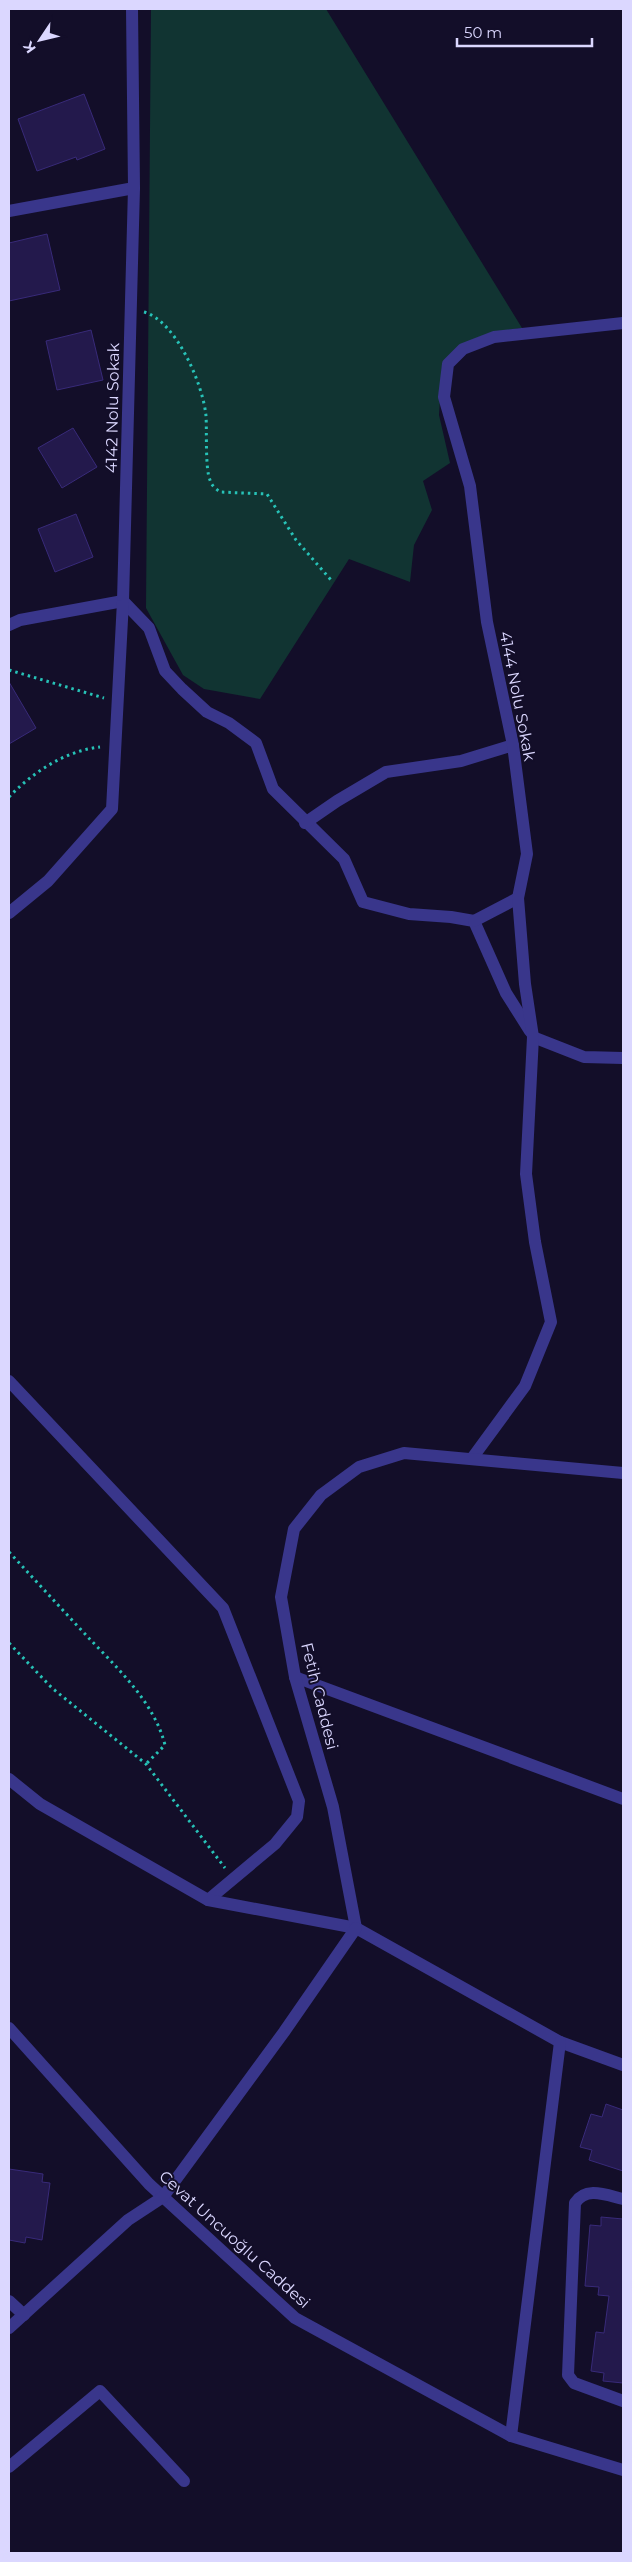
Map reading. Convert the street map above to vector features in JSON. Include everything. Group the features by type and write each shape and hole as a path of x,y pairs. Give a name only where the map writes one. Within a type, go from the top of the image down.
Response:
{"street":[{"name":"4142 Nolu Sokak","path":"9,913 48,881 112,809 124,600 134,188 132,9"},
{"path":"9,211 134,188"},
{"name":"4144 Nolu Sokak","path":"473,1457 525,1386 551,1322 535,1242 526,1174 534,1037 525,984 518,898 527,854 513,745 487,622 470,486 444,397 448,364 463,349 494,336 623,323"},
{"path":"9,625 20,620 124,600 150,628 165,671 207,712 229,724 256,743 274,789 305,823 344,859 363,902 409,914 451,917 474,921 518,898"},
{"path":"305,823 386,772 461,761 513,745"},
{"path":"474,921 506,994 534,1037 584,1057 623,1058"},
{"path":"9,1380 223,1608 299,1801 297,1817 275,1844 208,1900"},
{"name":"Fetih Caddesi","path":"356,1928 333,1807 295,1677 281,1597 294,1529 321,1495 359,1467 404,1453 473,1457 623,1473"},
{"path":"295,1677 623,1800"},
{"path":"9,1780 40,1804 208,1900 356,1928 560,2042 623,2065"},
{"path":"9,2328 128,2220 163,2197 284,2032 356,1928"},
{"name":"Cevat Uncuoğlu Caddesi","path":"9,2028 163,2197 295,2318 511,2436 623,2470"},
{"path":"511,2436 560,2042"},
{"path":"623,2199 588,2192 580,2195 575,2203 568,2375 574,2383 623,2402"},
{"path":"9,2301 24,2315"},
{"path":"9,2467 100,2391 184,2481"}],"path":[{"path":"131,308 153,314 162,320 182,350 204,403 209,480 213,486 220,492 267,494 296,540 331,580"},
{"path":"9,670 118,703"},
{"path":"9,798 19,787 57,759 90,748 115,745"},
{"path":"9,1552 122,1675 146,1705 161,1728 164,1745 146,1764"},
{"path":"9,1642 52,1688 146,1764 233,1879"}],"green space":[{"path":"151,9 326,9 522,328 496,332 478,338 461,349 442,367 439,415 450,463 423,481 432,510 414,545 410,582 349,559 260,699 204,689 183,675 146,608"}],"building":[{"path":"84,94 105,149 77,160 76,157 37,171 18,119"},
{"path":"47,234 60,290 9,301 9,243"},
{"path":"91,330 103,380 57,390 46,341"},
{"path":"73,428 97,467 62,488 38,448"},
{"path":"76,514 93,557 55,572 38,529"},
{"path":"9,682 36,728 9,744"},
{"path":"606,2104 623,2110 623,2171 589,2160 592,2150 580,2147 591,2114 602,2117"},
{"path":"9,2169 43,2174 42,2182 50,2183 42,2240 26,2237 25,2243 9,2240"},
{"path":"601,2217 623,2219 623,2383 603,2381 604,2373 591,2371 596,2332 604,2333 609,2296 598,2295 599,2287 585,2286 590,2225 601,2226"}]}
